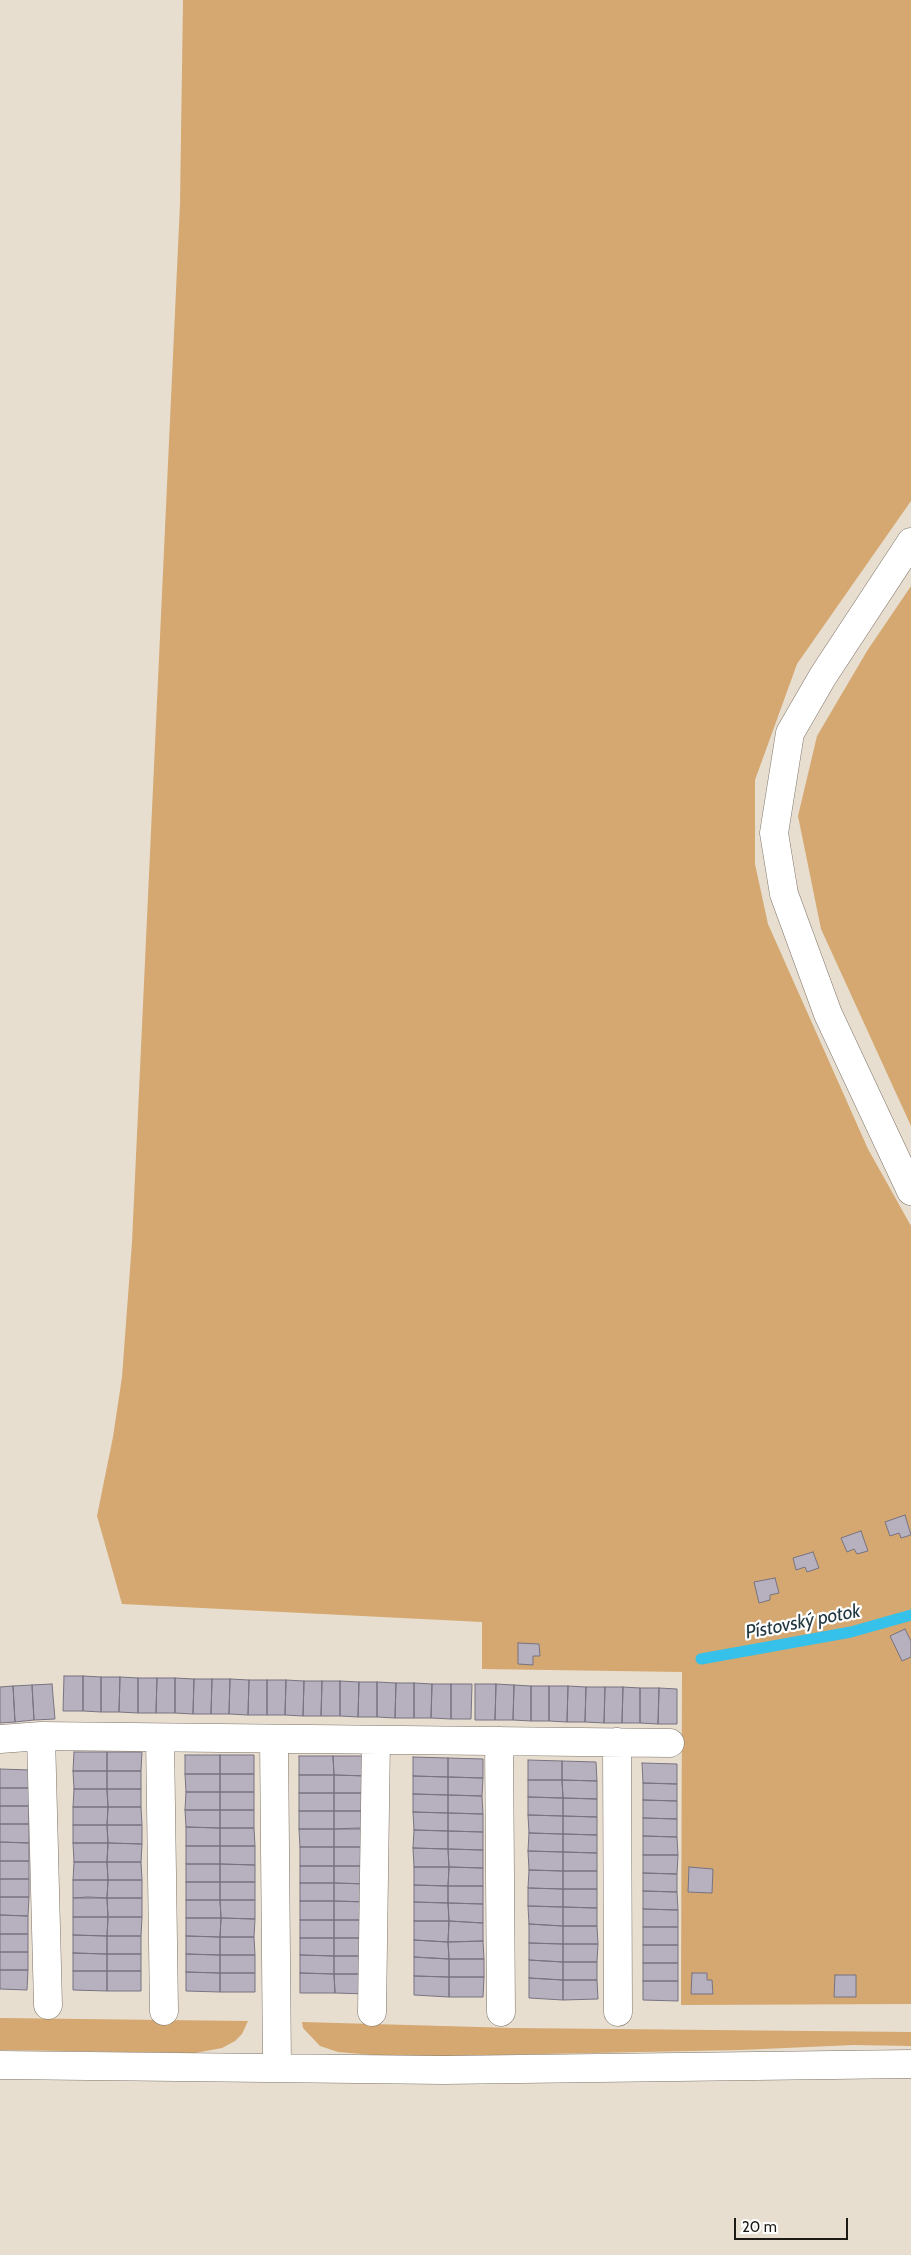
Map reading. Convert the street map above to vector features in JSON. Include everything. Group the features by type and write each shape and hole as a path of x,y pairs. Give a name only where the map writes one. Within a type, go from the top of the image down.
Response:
{"street":[{"path":"911,542 823,676 790,733 774,833 784,894 828,1014 911,1191"},
{"path":"40,1736 48,2005"},
{"path":"0,1738 40,1736 670,1743"},
{"path":"160,1738 164,2011"},
{"path":"274,1739 277,2068"},
{"path":"372,2012 376,1740"},
{"path":"499,1741 501,2012"},
{"path":"617,1742 618,2012"},
{"path":"0,2065 443,2070 911,2064"}],"shaded area":[{"path":"183,0 911,0 911,501 797,664 755,780 755,864 768,924 868,1149 911,1226 911,2004 681,2005 682,1672 482,1669 482,1622 122,1604 97,1516 113,1437 122,1377 132,1242 180,204"},
{"path":"911,586 911,1126 821,929 798,816 817,736 867,651"},
{"path":"0,2018 248,2021 242,2034 235,2041 222,2048 195,2053 0,2050"},
{"path":"302,2022 514,2028 911,2032 911,2046 853,2045 740,2050 397,2057 338,2052 320,2046 303,2028"}],"building":[{"path":"905,1515 911,1535 901,1538 899,1533 890,1536 885,1522"},
{"path":"861,1531 868,1551 857,1554 854,1549 847,1552 841,1538"},
{"path":"813,1552 819,1568 807,1572 805,1567 796,1570 793,1558"},
{"path":"775,1578 779,1593 770,1595 770,1600 759,1603 754,1582"},
{"path":"905,1629 911,1641 911,1657 902,1661 890,1636"},
{"path":"518,1643 539,1644 540,1656 533,1656 533,1665 518,1664"},
{"path":"64,1676 83,1676 83,1711 63,1711"},
{"path":"83,1676 101,1677 101,1712 83,1711"},
{"path":"101,1677 120,1677 119,1712 101,1712"},
{"path":"120,1677 138,1678 138,1713 119,1712"},
{"path":"138,1678 157,1678 156,1713 138,1713"},
{"path":"157,1678 175,1678 175,1713 156,1713"},
{"path":"175,1678 194,1679 193,1714 175,1713"},
{"path":"194,1679 212,1679 211,1714 193,1714"},
{"path":"212,1679 230,1679 229,1714 211,1714"},
{"path":"230,1679 249,1680 248,1715 229,1714"},
{"path":"249,1680 267,1680 267,1715 248,1715"},
{"path":"267,1680 286,1680 285,1715 267,1715"},
{"path":"286,1680 304,1681 303,1716 285,1715"},
{"path":"304,1681 322,1681 321,1716 303,1716"},
{"path":"322,1681 340,1681 340,1716 321,1716"},
{"path":"340,1681 359,1682 358,1717 340,1716"},
{"path":"359,1682 377,1682 377,1717 358,1717"},
{"path":"377,1682 396,1683 395,1718 377,1717"},
{"path":"396,1683 414,1683 414,1718 395,1718"},
{"path":"414,1683 432,1684 431,1718 414,1718"},
{"path":"52,1684 55,1719 34,1720 32,1685"},
{"path":"432,1684 451,1684 451,1719 431,1718"},
{"path":"451,1684 472,1684 471,1719 451,1719"},
{"path":"475,1684 496,1684 495,1720 475,1720"},
{"path":"496,1684 514,1685 513,1720 495,1720"},
{"path":"32,1685 34,1720 15,1722 13,1686"},
{"path":"514,1685 531,1686 531,1721 513,1720"},
{"path":"13,1686 15,1722 0,1723 0,1687"},
{"path":"531,1686 549,1686 549,1721 531,1721"},
{"path":"549,1686 568,1686 567,1722 549,1721"},
{"path":"568,1686 586,1687 585,1722 567,1722"},
{"path":"586,1687 605,1687 604,1723 585,1722"},
{"path":"605,1687 623,1687 622,1723 604,1723"},
{"path":"623,1687 640,1688 640,1723 622,1723"},
{"path":"640,1688 659,1688 658,1724 640,1723"},
{"path":"659,1688 677,1689 677,1724 658,1724"},
{"path":"74,1752 107,1752 107,1771 73,1771"},
{"path":"107,1752 142,1752 141,1771 107,1771"},
{"path":"185,1755 220,1755 220,1774 185,1774"},
{"path":"220,1755 254,1755 254,1774 220,1774"},
{"path":"299,1756 333,1756 334,1775 299,1775"},
{"path":"333,1756 367,1756 367,1776 334,1775"},
{"path":"413,1757 448,1758 448,1777 413,1776"},
{"path":"448,1758 483,1759 483,1778 448,1777"},
{"path":"528,1760 562,1761 562,1780 528,1780"},
{"path":"562,1761 596,1762 597,1781 562,1780"},
{"path":"642,1763 677,1764 677,1784 643,1783"},
{"path":"0,1769 30,1770 30,1788 0,1788"},
{"path":"73,1771 107,1771 107,1789 74,1789"},
{"path":"107,1771 141,1771 141,1789 107,1789"},
{"path":"185,1774 220,1774 220,1792 186,1792"},
{"path":"220,1774 254,1774 254,1792 220,1792"},
{"path":"299,1775 334,1775 334,1793 299,1793"},
{"path":"334,1775 367,1776 368,1793 334,1793"},
{"path":"413,1776 448,1777 448,1795 413,1794"},
{"path":"448,1777 483,1778 482,1796 448,1795"},
{"path":"528,1780 562,1780 563,1798 528,1797"},
{"path":"562,1780 597,1781 597,1799 563,1798"},
{"path":"643,1783 677,1784 677,1801 643,1800"},
{"path":"0,1788 30,1788 29,1806 0,1806"},
{"path":"74,1789 107,1789 108,1807 73,1807"},
{"path":"107,1789 141,1789 141,1807 108,1807"},
{"path":"186,1792 220,1792 220,1810 185,1810"},
{"path":"220,1792 254,1792 254,1810 220,1810"},
{"path":"299,1793 334,1793 334,1811 299,1811"},
{"path":"334,1793 368,1793 368,1811 334,1811"},
{"path":"413,1794 448,1795 448,1813 413,1812"},
{"path":"448,1795 482,1796 483,1814 448,1813"},
{"path":"528,1797 563,1798 563,1816 528,1815"},
{"path":"563,1798 597,1799 597,1817 563,1816"},
{"path":"643,1800 677,1801 677,1819 643,1818"},
{"path":"0,1806 29,1806 29,1824 0,1824"},
{"path":"73,1807 108,1807 107,1825 73,1825"},
{"path":"108,1807 141,1807 142,1825 107,1825"},
{"path":"185,1810 220,1810 220,1828 186,1827"},
{"path":"220,1810 254,1810 254,1828 220,1828"},
{"path":"299,1811 334,1811 334,1829 299,1829"},
{"path":"334,1811 368,1811 368,1829 334,1829"},
{"path":"413,1812 448,1813 448,1831 414,1830"},
{"path":"448,1813 483,1814 483,1832 448,1831"},
{"path":"528,1815 563,1816 563,1834 529,1833"},
{"path":"563,1816 597,1817 597,1835 563,1834"},
{"path":"643,1818 677,1819 677,1837 643,1836"},
{"path":"0,1824 29,1824 29,1843 0,1842"},
{"path":"73,1825 107,1825 108,1843 73,1843"},
{"path":"107,1825 142,1825 142,1844 108,1843"},
{"path":"186,1827 220,1828 220,1846 186,1846"},
{"path":"220,1828 254,1828 255,1846 220,1846"},
{"path":"299,1829 334,1829 334,1847 300,1847"},
{"path":"334,1829 368,1829 368,1847 334,1847"},
{"path":"414,1830 448,1831 448,1849 413,1848"},
{"path":"448,1831 483,1832 483,1850 448,1849"},
{"path":"529,1833 563,1834 563,1852 528,1851"},
{"path":"563,1834 597,1835 597,1853 563,1852"},
{"path":"643,1836 677,1837 678,1855 643,1855"},
{"path":"0,1842 29,1843 29,1861 0,1861"},
{"path":"73,1843 108,1843 107,1862 74,1862"},
{"path":"108,1843 142,1844 141,1862 107,1862"},
{"path":"186,1846 220,1846 220,1864 186,1864"},
{"path":"220,1846 255,1846 255,1865 220,1864"},
{"path":"300,1847 334,1847 334,1866 300,1866"},
{"path":"334,1847 368,1847 368,1866 334,1866"},
{"path":"413,1848 448,1849 449,1867 414,1867"},
{"path":"448,1849 483,1850 483,1868 449,1867"},
{"path":"528,1851 563,1852 563,1871 529,1870"},
{"path":"563,1852 597,1853 597,1871 563,1871"},
{"path":"643,1855 678,1855 677,1874 643,1873"},
{"path":"0,1861 29,1861 29,1879 0,1879"},
{"path":"74,1862 107,1862 108,1880 73,1880"},
{"path":"107,1862 141,1862 142,1880 108,1880"},
{"path":"186,1864 220,1864 220,1882 186,1882"},
{"path":"220,1864 255,1865 255,1882 220,1882"},
{"path":"300,1866 334,1866 334,1883 300,1883"},
{"path":"334,1866 368,1866 368,1884 334,1883"},
{"path":"414,1867 449,1867 448,1886 414,1885"},
{"path":"449,1867 483,1868 483,1886 448,1886"},
{"path":"689,1867 713,1869 712,1893 688,1892"},
{"path":"529,1870 563,1871 563,1889 528,1888"},
{"path":"563,1871 597,1871 597,1889 563,1889"},
{"path":"643,1873 677,1874 677,1892 643,1891"},
{"path":"0,1879 29,1879 29,1897 0,1897"},
{"path":"73,1880 108,1880 107,1898 73,1898"},
{"path":"108,1880 142,1880 142,1898 107,1898"},
{"path":"186,1882 220,1882 220,1900 186,1900"},
{"path":"220,1882 255,1882 255,1900 220,1900"},
{"path":"300,1883 334,1883 334,1901 300,1901"},
{"path":"334,1883 368,1884 368,1902 334,1901"},
{"path":"414,1885 448,1886 448,1903 414,1902"},
{"path":"448,1886 483,1886 483,1904 448,1903"},
{"path":"528,1888 563,1889 563,1907 528,1906"},
{"path":"563,1889 597,1889 597,1908 563,1907"},
{"path":"643,1891 677,1892 678,1910 643,1909"},
{"path":"0,1897 29,1897 28,1916 0,1915"},
{"path":"73,1898 107,1898 108,1917 73,1917"},
{"path":"107,1898 142,1898 142,1917 108,1917"},
{"path":"186,1900 220,1900 221,1918 186,1918"},
{"path":"220,1900 255,1900 255,1919 221,1918"},
{"path":"300,1901 334,1901 334,1920 300,1920"},
{"path":"334,1901 368,1902 368,1920 334,1920"},
{"path":"414,1902 448,1903 449,1921 414,1921"},
{"path":"448,1903 483,1904 483,1923 449,1921"},
{"path":"528,1906 563,1907 563,1926 529,1924"},
{"path":"563,1907 597,1908 597,1926 563,1926"},
{"path":"643,1909 678,1910 678,1927 643,1927"},
{"path":"0,1915 28,1916 28,1934 0,1934"},
{"path":"73,1917 108,1917 107,1936 73,1935"},
{"path":"108,1917 142,1917 141,1936 107,1936"},
{"path":"186,1918 221,1918 220,1937 186,1936"},
{"path":"221,1918 255,1919 254,1937 220,1937"},
{"path":"300,1920 334,1920 334,1938 300,1938"},
{"path":"334,1920 368,1920 368,1938 334,1938"},
{"path":"414,1921 449,1921 448,1942 414,1940"},
{"path":"449,1921 483,1923 483,1941 448,1942"},
{"path":"529,1924 563,1926 563,1944 529,1943"},
{"path":"563,1926 597,1926 598,1944 563,1944"},
{"path":"643,1927 678,1927 678,1945 643,1945"},
{"path":"0,1934 28,1934 28,1952 0,1952"},
{"path":"73,1935 107,1936 107,1954 73,1953"},
{"path":"107,1936 141,1936 141,1954 107,1954"},
{"path":"186,1936 220,1937 220,1955 186,1954"},
{"path":"220,1937 254,1937 255,1955 220,1955"},
{"path":"300,1938 334,1938 334,1956 300,1955"},
{"path":"334,1938 368,1938 369,1956 334,1956"},
{"path":"414,1940 448,1942 449,1959 414,1957"},
{"path":"483,1941 484,1959 449,1959 448,1942"},
{"path":"529,1943 563,1944 563,1962 529,1960"},
{"path":"563,1944 598,1944 597,1962 563,1962"},
{"path":"643,1945 678,1945 678,1963 643,1963"},
{"path":"0,1952 28,1952 28,1970 0,1970"},
{"path":"73,1953 107,1954 107,1971 73,1971"},
{"path":"107,1954 141,1954 141,1971 107,1971"},
{"path":"186,1954 220,1955 220,1973 186,1972"},
{"path":"220,1955 255,1955 255,1973 220,1973"},
{"path":"300,1955 334,1956 334,1974 300,1973"},
{"path":"334,1956 369,1956 369,1974 334,1974"},
{"path":"414,1957 449,1959 449,1977 414,1976"},
{"path":"449,1959 484,1959 484,1977 449,1977"},
{"path":"529,1960 563,1962 563,1980 529,1978"},
{"path":"563,1962 597,1962 597,1980 563,1980"},
{"path":"643,1963 678,1963 678,1981 643,1981"},
{"path":"0,1970 28,1970 27,1990 0,1989"},
{"path":"73,1971 107,1971 107,1991 73,1990"},
{"path":"107,1971 141,1971 141,1991 107,1991"},
{"path":"186,1972 220,1973 220,1992 186,1991"},
{"path":"220,1973 255,1973 255,1992 220,1992"},
{"path":"300,1973 334,1974 335,1993 300,1993"},
{"path":"692,1973 707,1973 707,1980 712,1980 713,1994 691,1994"},
{"path":"334,1974 369,1974 368,1994 335,1993"},
{"path":"835,1975 856,1975 856,1997 834,1997"},
{"path":"414,1976 449,1977 449,1997 414,1995"},
{"path":"449,1977 484,1977 483,1997 449,1997"},
{"path":"529,1978 563,1980 563,2000 529,1998"},
{"path":"563,1980 597,1980 598,1999 563,2000"},
{"path":"643,1981 678,1981 678,2001 643,2000"}],"waterway":[{"name":"Pístovský potok","path":"701,1659 851,1632 911,1615"}]}
